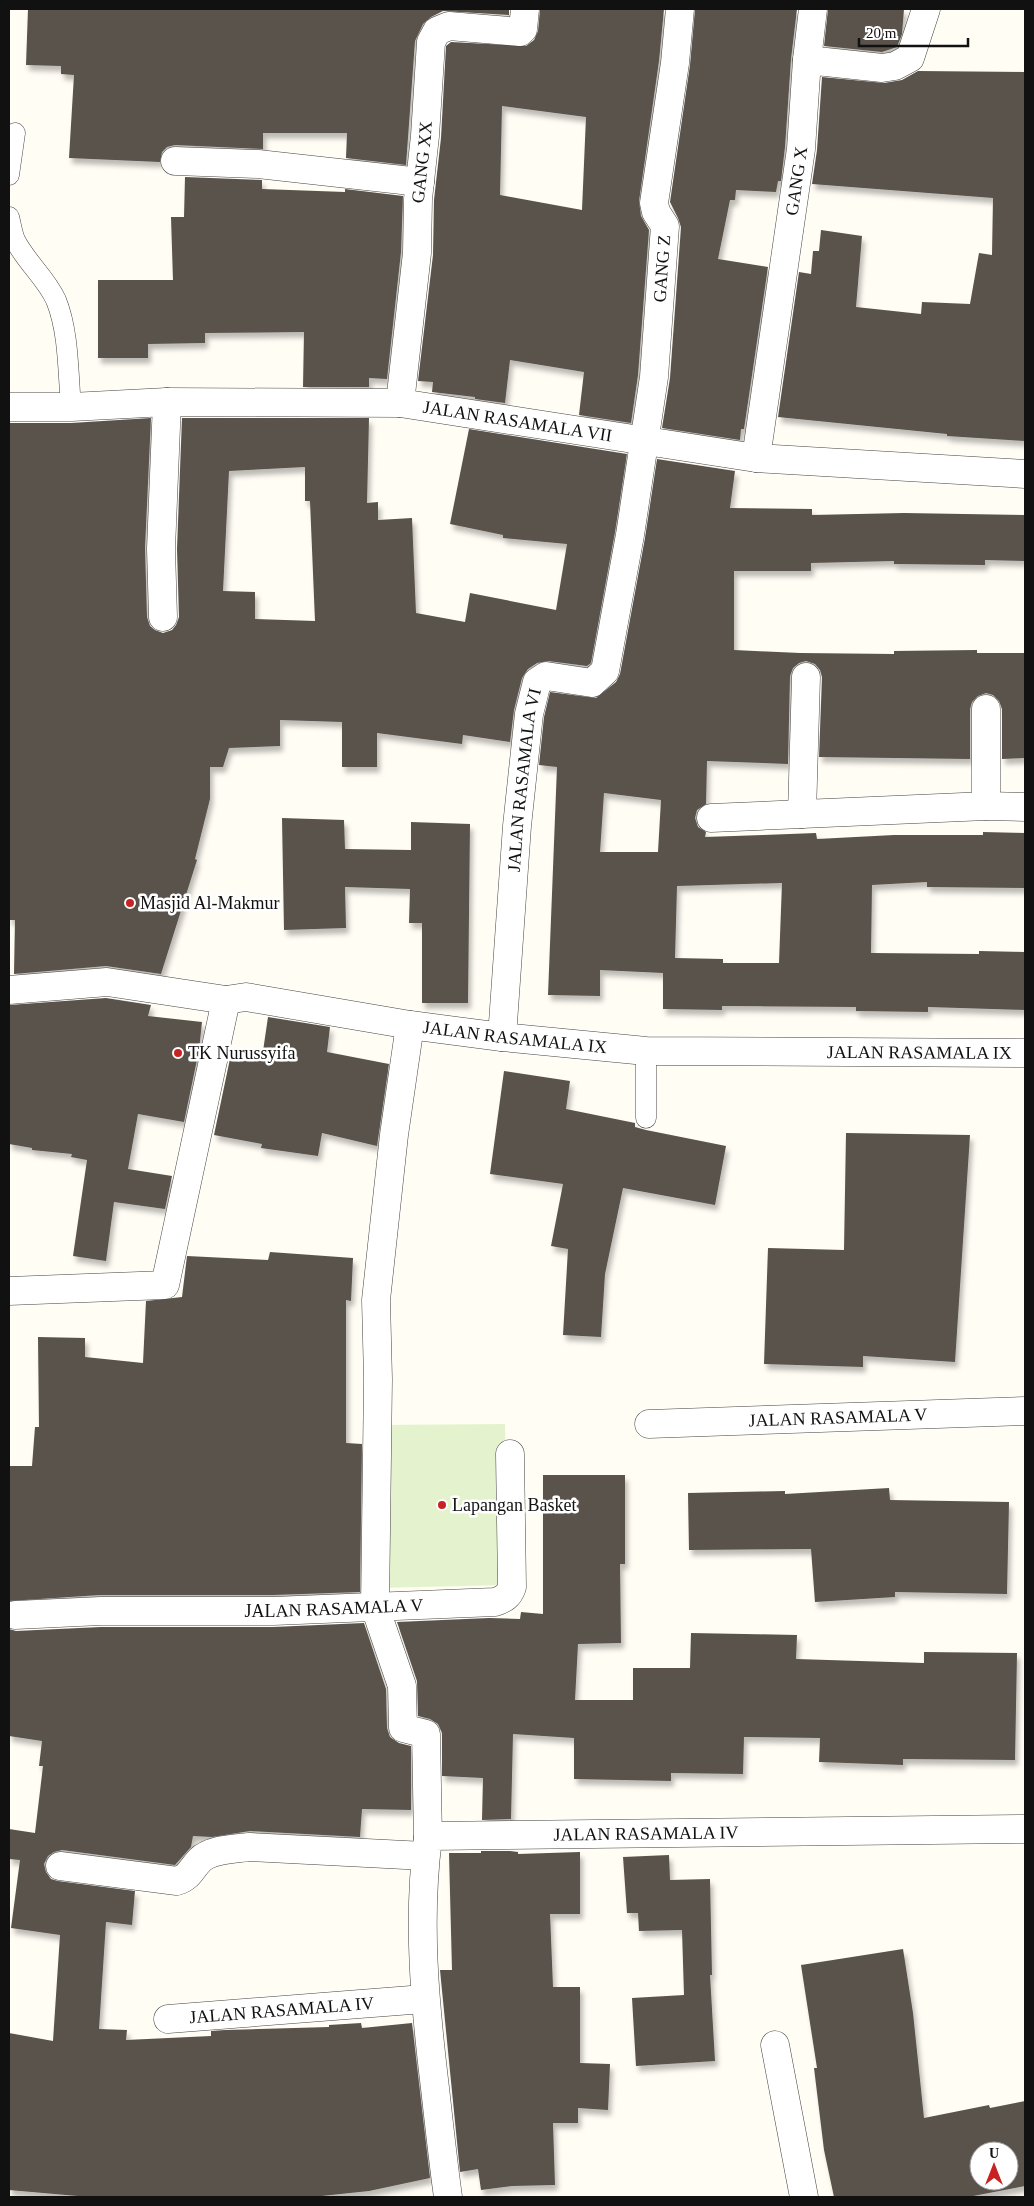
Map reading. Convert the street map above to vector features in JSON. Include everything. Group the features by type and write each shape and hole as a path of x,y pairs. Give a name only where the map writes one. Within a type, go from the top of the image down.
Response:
{"street":[{"name":"GANG XX","path":"400,403 417,253 420,182 431,42 437,31 449,26 520,32 524,29 525,9"},
{"name":"GANG Z","path":"645,442 654,377 664,226 656,212 654,203 675,63 680,9"},
{"name":"GANG X","path":"756,458 801,149 807,60 813,9"},
{"path":"807,60 882,68 896,66 910,58 926,9"},
{"path":"175,161 258,164 420,182"},
{"path":"163,617 161,549 166,402"},
{"name":"JALAN RASAMALA VII","path":"9,407 71,407 166,402 400,403 756,458 1025,474"},
{"name":"JALAN RASAMALA VI","path":"502,1037 517,826 529,714 537,682 546,676 592,683 605,671 645,442"},
{"path":"802,814 806,678"},
{"path":"986,709 986,806"},
{"path":"711,818 1025,806"},
{"name":"JALAN RASAMALA IX","path":"9,990 107,982 226,1000 246,997 410,1025 502,1037 646,1051 1025,1053"},
{"path":"9,1290 165,1285 226,1000"},
{"path":"410,1025 394,1135 376,1300 378,1379 375,1607 402,1686 403,1728 426,1734 424,1999 443,2197"},
{"name":"JALAN RASAMALA V","path":"650,1424 1025,1411"},
{"name":"JALAN RASAMALA V","path":"15,1615 102,1611 264,1611 495,1602 504,1599 510,1594 512,1587 510,1454"},
{"name":"JALAN RASAMALA IV","path":"60,1866 177,1881 186,1878 201,1859 222,1850 249,1848 426,1847 432,1836 1025,1829"},
{"name":"JALAN RASAMALA IV","path":"168,2019 424,1999"},
{"path":"775,2045 804,2197"}],"lane":[{"path":"9,176 15,133"},
{"path":"9,217 14,238 27,259 48,286 56,302 64,332 71,407"},
{"path":"646,1051 646,1118"}],"green space":[{"name":"Lapangan Basket","path":"505,1424 508,1585 376,1588 377,1425"}],"building":[{"path":"28,9 509,9 509,15 443,11 431,17 423,24 415,41 406,165 346,158 347,133 263,133 263,149 175,145 167,147 162,152 160,162 69,158 74,75 61,74 61,66 26,65"},
{"path":"540,9 664,9 659,61 639,201 641,216 649,230 638,375 631,423 579,415 584,372 510,360 505,403 432,392 433,382 418,381 433,255 434,200 441,138 446,46 451,42 526,46 534,40 538,31","holes":["502,106 586,117 582,210 500,195"]},
{"path":"695,9 797,9 781,181 778,181 776,192 736,190 735,200 730,200 718,259 768,267 744,429 741,429 740,440 662,428 670,378 681,227 670,202 690,65"},
{"path":"828,9 904,9 902,34 897,47 882,52 824,46"},
{"path":"918,71 1025,72 1025,441 947,436 947,434 778,417 799,272 811,274 813,251 819,251 821,230 862,236 856,307 921,314 922,302 970,304 979,253 992,255 993,198 812,184 817,150 822,77 884,83 902,80"},
{"path":"185,177 262,180 262,189 345,192 345,189 403,196 401,252 387,379 369,378 369,387 303,387 304,332 205,333 205,343 148,344 148,358 98,358 98,280 173,280 171,217 184,217"},
{"path":"151,418 145,548 147,617 150,626 163,633 172,630 179,617 177,549 182,418 369,418 367,503 378,502 378,520 412,518 416,613 465,622 470,593 556,610 567,544 503,538 503,535 450,524 469,429 627,454 591,663 587,666 548,661 537,663 528,669 522,678 514,710 510,742 463,735 462,744 377,733 377,767 342,767 342,722 280,720 280,746 229,748 223,767 210,767 210,799 195,859 197,860 161,974 106,966 14,974 15,920 9,920 9,423 71,423","holes":["305,467 305,501 310,501 315,621 255,619 255,592 223,591 229,471"]},
{"path":"657,459 735,471 730,508 812,509 812,515 904,513 1025,515 1025,561 985,560 985,565 894,564 894,561 811,563 811,571 734,571 734,650 894,654 894,651 977,650 977,653 1025,653 1025,758 1002,759 1002,709 999,701 993,695 986,693 978,696 972,702 970,709 970,759 819,757 822,677 820,670 815,664 806,661 799,663 793,668 790,676 788,764 707,761 706,804 697,810 695,818 698,827 706,832 705,837 816,833 817,839 894,835 983,835 983,832 1025,833 1025,888 927,887 927,882 872,885 871,953 979,954 979,951 1025,952 1025,1010 928,1007 928,1012 856,1011 856,1007 722,1006 722,1010 663,1009 663,973 600,970 600,996 548,995 557,767 539,765 544,717 550,692 596,698 616,682 620,674 645,538","holes":["604,793 661,800 658,852 600,852","782,883 779,963 723,963 723,959 675,958 677,886"]},
{"path":"282,818 344,820 345,849 411,850 411,822 470,824 468,1003 422,1003 422,923 409,923 410,889 345,887 346,928 284,930"},
{"path":"106,998 151,1005 148,1016 202,1022 199,1050 184,1122 138,1114 128,1169 172,1176 165,1209 114,1202 106,1261 73,1256 87,1160 71,1157 72,1154 32,1150 32,1148 9,1144 9,1005"},
{"path":"268,1017 330,1027 327,1052 389,1064 377,1146 322,1133 318,1156 261,1148 262,1144 214,1135 231,1054 262,1058"},
{"path":"504,1071 570,1081 566,1109 635,1123 635,1127 646,1130 726,1146 715,1205 623,1188 605,1274 601,1337 563,1335 568,1249 551,1246 563,1184 490,1174"},
{"path":"846,1133 970,1135 955,1362 863,1356 863,1367 764,1364 768,1248 844,1250"},
{"path":"270,1252 353,1258 351,1301 346,1300 346,1443 362,1444 360,1592 273,1595 100,1595 9,1601 9,1466 32,1466 35,1427 39,1427 38,1337 85,1338 85,1357 143,1363 146,1301 182,1297 187,1256 268,1260"},
{"path":"543,1475 625,1475 625,1564 620,1564 621,1643 578,1644 575,1700 633,1700 633,1668 690,1668 691,1633 797,1635 796,1659 924,1663 924,1652 1017,1653 1015,1760 903,1759 903,1765 819,1762 820,1738 744,1737 743,1774 671,1773 671,1781 574,1779 574,1738 513,1734 511,1819 482,1820 483,1778 442,1776 442,1733 438,1724 430,1719 418,1716 417,1681 397,1622 489,1618 520,1619 521,1612 543,1614"},
{"path":"889,1488 890,1500 1009,1502 1007,1594 895,1592 895,1597 815,1602 811,1549 689,1550 688,1493 785,1491 785,1494"},
{"path":"364,1623 386,1689 387,1728 390,1737 399,1743 411,1746 411,1810 362,1809 360,1837 250,1831 212,1837 193,1836 191,1847 175,1865 62,1850 48,1856 44,1864 46,1872 51,1879 135,1891 132,1925 106,1922 99,2029 127,2030 126,2040 211,2036 211,2031 225,2030 329,2027 329,2025 361,2023 362,2028 412,2023 430,2178 369,2191 312,2197 89,2197 9,2190 9,2033 53,2041 60,1935 11,1928 20,1860 9,1859 9,1829 35,1833 43,1766 39,1766 42,1741 9,1736 9,1629 16,1631 101,1627 273,1627"},
{"path":"481,1851 510,1851 518,1852 518,1854 580,1852 580,1914 550,1914 553,1987 580,1987 580,2063 610,2064 608,2110 578,2108 578,2123 553,2123 555,2185 512,2186 481,2190 478,2169 460,2172 440,1970 452,1970 449,1853 481,1853"},
{"path":"669,1855 670,1880 710,1879 712,1975 710,1975 715,2061 636,2066 632,1998 684,1995 682,1930 639,1931 638,1913 627,1913 623,1857"},
{"path":"903,1949 913,2013 924,2118 989,2105 990,2108 1025,2101 1025,2186 1019,2187 1019,2141 969,2141 969,2191 999,2191 968,2197 834,2197 824,2150 814,2068 817,2068 801,1965"}],"place":[{"name":"Masjid Al-Makmur","path":"130,903"},
{"name":"TK Nurussyifa","path":"178,1053"},
{"name":"Lapangan Basket","path":"442,1505"}]}
